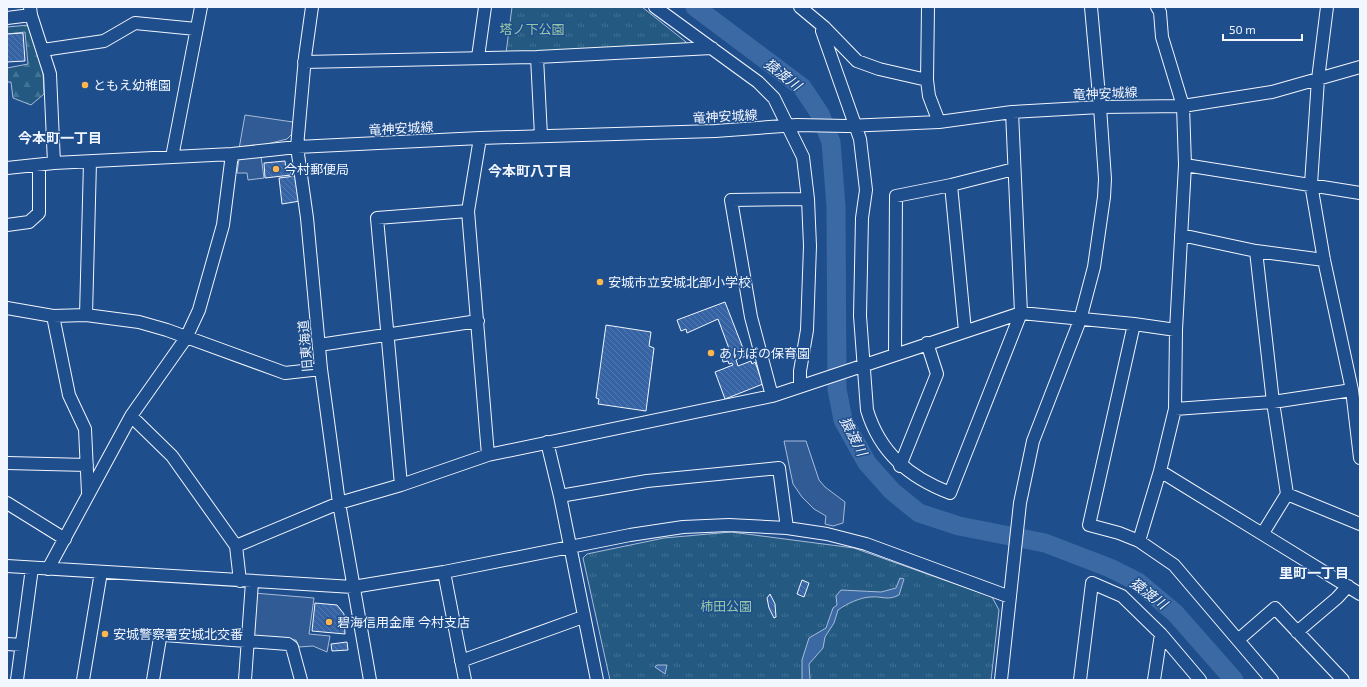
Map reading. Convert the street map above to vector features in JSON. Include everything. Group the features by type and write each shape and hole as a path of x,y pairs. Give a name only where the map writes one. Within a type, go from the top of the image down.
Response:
{"street":[{"path":"172,157 200,7"},
{"name":"旧東海道","path":"312,7 304,62 298,147 307,218 321,369 339,503 370,680"},
{"path":"478,57 485,7"},
{"path":"655,7 758,82 774,98 792,126 803,157 808,198 810,246 807,330 800,371 804,384"},
{"path":"800,7 824,27 857,61 879,69 927,80"},
{"path":"928,7 927,80 929,96 938,122"},
{"path":"1001,680 1019,507 1034,441 1080,320 1094,267 1104,197 1105,179 1091,7"},
{"path":"1139,541 1160,471 1175,409 1176,330 1185,165 1183,106 1162,37 1160,12 1157,7"},
{"path":"1327,7 1318,79 1311,184 1324,260 1352,390 1360,458"},
{"path":"7,18 30,11 43,50 50,74 54,163"},
{"path":"43,50 104,41 135,23 196,29"},
{"path":"824,27 822,31 851,125 860,139 866,190 862,218 860,365 870,422 886,448 900,466 932,486 950,494 1021,313 1012,112"},
{"path":"304,62 478,57 537,57 712,48"},
{"path":"537,57 541,136"},
{"name":"竜神安城線","path":"7,168 54,163 232,154 298,147 480,138 715,131 792,126 938,122 1012,112 1100,107 1183,106 1272,92 1360,67"},
{"path":"480,138 468,211 488,455"},
{"path":"48,569 131,416 186,338 199,310 223,225 232,154"},
{"path":"86,315 90,162"},
{"path":"7,225 29,222 36,218 40,213 39,165"},
{"path":"1185,165 1360,193"},
{"path":"895,354 896,196 951,185 1014,169"},
{"path":"951,185 964,331"},
{"path":"772,396 751,317 731,200 808,198"},
{"path":"402,485 377,218 468,211"},
{"path":"1181,235 1256,251 1324,260"},
{"path":"1256,251 1273,402 1287,494 1262,533"},
{"path":"7,308 53,316 86,315 139,322 167,330 284,373 321,369"},
{"path":"236,546 339,503 402,485 488,455 772,396 860,365 1021,313 1080,320 1134,324 1176,330"},
{"path":"53,316 69,395 84,429 88,493"},
{"path":"319,345 389,336 478,321"},
{"path":"1134,324 1089,525 1120,533 1139,541 1174,565 1272,680"},
{"path":"900,466 937,374 927,344"},
{"path":"1175,409 1273,402 1352,390"},
{"path":"131,416 172,456 236,546 246,581 248,641 245,680"},
{"path":"547,442 560,496 569,549 596,680"},
{"path":"7,463 87,465"},
{"path":"560,496 647,481 779,468 787,528"},
{"path":"1160,471 1360,594"},
{"path":"1287,494 1360,524"},
{"path":"7,503 65,539"},
{"path":"7,566 353,587 569,549 630,535 683,527 729,525 787,528 827,534 866,544 1010,596"},
{"path":"17,680 32,568"},
{"path":"83,680 101,572"},
{"path":"444,572 465,680"},
{"path":"1080,680 1092,583 1122,596 1160,634 1200,680"},
{"path":"1297,632 1337,598 1348,586"},
{"path":"1238,640 1275,608 1343,680"},
{"path":"461,661 583,617"},
{"path":"1154,680 1160,634"},
{"path":"153,680 160,638 164,635 288,644 292,647 301,680"},
{"path":"7,644 22,645"}],"green space":[{"name":"塔ノ下公園","path":"512,7 642,7 686,42 684,45 506,53"},
{"path":"29,25 43,72 44,94 31,105 13,98 11,82 7,82 7,68 28,64 25,32 7,34 7,27"},
{"name":"柿田公園","path":"731,532 854,548 992,597 999,610 991,680 610,680 583,558 587,554 664,538"}],"shaded area":[{"path":"245,115 293,122 292,134 287,139 255,147 239,149"},
{"path":"261,156 264,178 248,180 247,173 237,173 239,159"},
{"path":"784,441 806,441 819,480 825,487 845,502 843,523 833,526 825,524 826,516 814,509 802,497 793,484"},
{"path":"900,578 904,579 899,595 888,598 867,597 849,603 838,610 834,623 825,637 823,648 809,664 810,680 802,680 802,660 809,638 826,628 833,608 837,605 836,596 841,590 881,592 896,588"},
{"path":"254,593 314,598 309,634 330,636 327,652 313,646 299,647 296,640 253,639"},
{"path":"657,665 667,665 665,674 655,667"}],"building":[{"path":"23,33 25,61 7,62 7,34"},
{"path":"285,161 286,169 290,168 291,175 265,178 264,163"},
{"path":"296,176 300,201 282,204 279,178"},
{"name":"あけぼの保育園","path":"725,302 746,356 736,360 738,366 751,361 752,364 755,362 763,384 725,399 715,372 733,365 732,363 729,364 728,361 723,362 722,357 731,354 718,319 687,333 686,329 681,331 677,320"},
{"path":"606,325 651,332 649,346 654,348 646,411 598,404 599,399 596,398"},
{"path":"802,580 809,583 804,597 797,594"},
{"path":"770,594 775,604 776,617 774,618 769,608 767,598"},
{"name":"碧海信用金庫 今村支店","path":"315,603 337,605 344,614 345,634 312,631"},
{"path":"347,642 348,650 332,651 331,644"}],"waterway":[{"name":"猿渡川","path":"695,7 802,87 820,114 831,142 836,206 837,389 843,420 867,463 892,491 919,513 959,526 1045,543 1110,568 1138,582 1175,613 1234,680"}],"place":[{"name":"ともえ幼稚園","path":"85,85"},
{"name":"今村郵便局","path":"276,169"},
{"name":"安城市立安城北部小学校","path":"600,282"},
{"name":"あけぼの保育園","path":"711,353"},
{"name":"碧海信用金庫 今村支店","path":"329,622"},
{"name":"安城警察署安城北交番","path":"105,634"}],"district":[{"name":"今本町一丁目","path":"60,137"},
{"name":"今本町八丁目","path":"530,170"},
{"name":"里町一丁目","path":"1314,572"}]}
